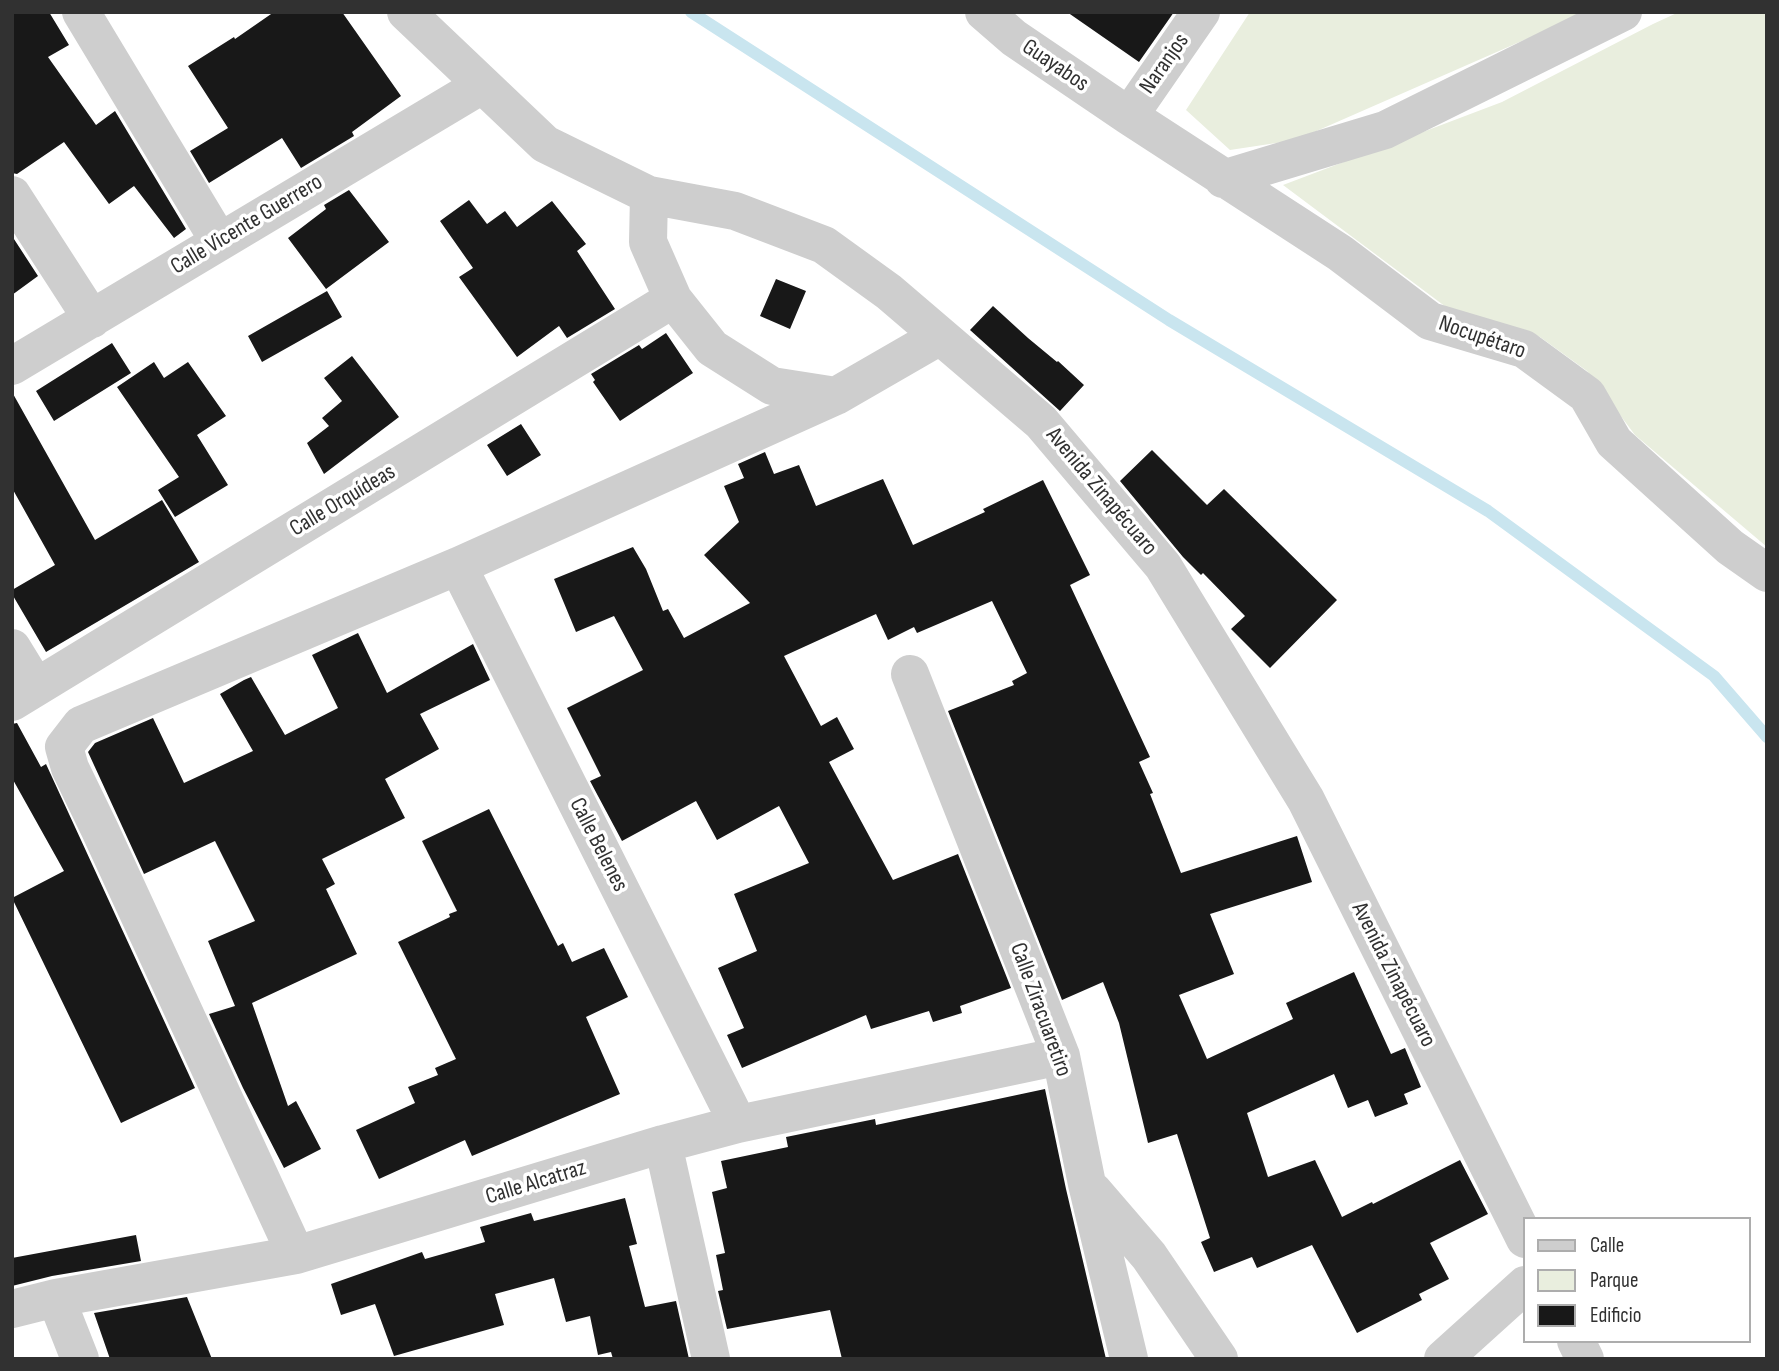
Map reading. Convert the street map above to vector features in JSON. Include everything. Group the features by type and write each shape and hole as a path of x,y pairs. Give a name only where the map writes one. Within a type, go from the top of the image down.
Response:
{"street":[{"path":"81,12 219,241"},
{"name":"Avenida Zinapécuaro","path":"406,12 545,144 649,195 735,211 824,245 889,292 1041,422 1163,566 1306,800 1524,1238"},
{"name":"Guayabos","path":"984,12 1014,38 1129,116"},
{"name":"Naranjos","path":"1129,116 1201,12"},
{"path":"1223,178 1385,130 1623,12"},
{"name":"Calle Vicente Guerrero","path":"12,366 482,85"},
{"name":"Nocupétaro","path":"1129,116 1340,253 1430,321 1524,349 1587,394 1614,442 1730,547 1767,573"},
{"path":"12,195 92,319"},
{"path":"649,195 648,242 673,299 712,348 772,386 836,396"},
{"name":"Calle Orquídeas","path":"24,695 673,299"},
{"path":"296,1255 70,768 64,747 81,725 458,566 836,396 940,336"},
{"name":"Calle Belenes","path":"458,566 737,1124"},
{"path":"12,648 24,695"},
{"name":"Calle Ziracuaretiro","path":"910,674 1061,1056 1087,1184 1129,1359"},
{"name":"Calle Alcatraz","path":"12,1309 56,1298 296,1255 737,1124 1061,1056"},
{"path":"663,1144 711,1359"},
{"path":"1087,1184 1149,1256 1219,1359"},
{"path":"1443,1359 1524,1286"},
{"path":"56,1298 80,1359"},
{"path":"1577,1343 1585,1359"}],"green space":[{"path":"1250,12 1588,12 1296,140 1230,150 1186,110"},
{"path":"1679,12 1767,12 1767,547 1635,435 1587,371 1540,337 1446,307 1283,185 1502,102"}],"building":[{"path":"12,12 49,12 69,45 48,57 96,125 115,111 186,229 174,238 134,186 109,204 64,142 17,174 12,173"},
{"path":"274,12 342,12 401,96 352,132 354,136 301,168 282,138 209,183 190,151 228,128 188,66 234,37 235,39"},
{"path":"1067,12 1174,12 1139,62"},
{"path":"349,190 389,242 326,289 288,238 326,209 324,205"},
{"path":"469,200 487,224 505,211 517,227 552,201 586,244 577,251 615,309 567,338 559,326 517,357 459,277 473,268 440,221"},
{"path":"12,236 38,276 12,295"},
{"path":"776,279 806,291 790,329 760,316"},
{"path":"327,291 342,317 262,362 248,336"},
{"path":"993,306 1084,385 1060,411 970,330"},
{"path":"666,333 693,373 620,421 593,382 595,380 591,374 639,345 642,349"},
{"path":"112,343 131,373 54,421 36,391"},
{"path":"352,356 399,417 324,474 307,443 329,426 322,418 342,401 324,378"},
{"path":"154,362 164,378 188,362 226,416 197,435 228,485 175,517 158,490 179,477 117,387"},
{"path":"12,392 95,540 162,500 199,562 46,652 12,594 12,590 55,565 12,488"},
{"path":"521,424 541,455 507,476 487,445"},
{"path":"1152,450 1207,505 1224,489 1337,600 1270,668 1231,629 1245,616 1203,573 1201,575 1183,557 1120,481"},
{"path":"765,452 774,474 799,465 816,506 883,479 913,545 985,512 983,509 1043,480 1090,575 1070,585 1150,757 1139,762 1153,793 1150,794 1181,873 1297,836 1312,882 1210,914 1234,974 1179,995 1207,1059 1293,1019 1286,1003 1354,972 1391,1054 1405,1048 1421,1087 1404,1094 1408,1104 1375,1117 1368,1100 1348,1108 1334,1074 1247,1113 1268,1177 1315,1160 1342,1217 1460,1160 1488,1214 1430,1243 1449,1279 1419,1294 1422,1300 1357,1333 1312,1245 1257,1268 1252,1257 1214,1272 1201,1242 1210,1238 1177,1134 1148,1143 1119,1023 1103,982 1062,1000 948,711 1014,685 1012,681 1027,673 992,601 917,633 914,627 888,640 876,614 784,656 821,726 837,717 854,749 829,762 893,880 958,854 1011,988 960,1006 962,1013 933,1022 929,1011 871,1029 866,1015 742,1068 727,1035 744,1028 718,968 757,951 734,894 809,863 779,806 717,840 696,801 622,841 590,781 601,776 567,708 643,670 614,616 576,632 554,579 633,547 646,569 663,611 668,609 684,638 750,603 704,555 739,522 724,486 744,478 738,464"},
{"path":"358,633 387,693 473,644 490,680 420,714 439,749 385,779 405,818 322,859 335,884 326,889 357,954 252,1003 288,1106 296,1101 321,1149 284,1168 209,1014 235,1006 208,941 255,921 215,841 144,874 88,752 95,743 153,718 184,783 253,751 220,694 251,677 285,735 338,708 312,655"},
{"path":"17,723 41,767 46,764 195,1088 121,1123 12,898 64,871 12,778 12,724"},
{"path":"489,809 558,946 563,943 572,962 604,948 628,997 586,1017 620,1094 472,1156 465,1140 379,1179 356,1130 415,1103 408,1087 438,1075 435,1068 456,1059 398,942 457,911 422,841"},
{"path":"1045,1089 1106,1359 842,1359 830,1310 727,1329 718,1291 723,1290 716,1255 725,1253 712,1192 727,1188 721,1161 788,1147 786,1137 875,1119 876,1125"},
{"path":"625,1198 637,1244 629,1246 645,1307 676,1301 689,1359 613,1359 611,1352 598,1355 590,1316 566,1322 554,1278 495,1294 504,1325 394,1356 375,1304 341,1315 331,1284 422,1252 425,1259 485,1242 480,1227 531,1213 534,1221"},
{"path":"136,1235 141,1261 52,1276 12,1286 12,1258"},
{"path":"187,1297 212,1359 110,1359 94,1313"}],"waterway":[{"path":"691,12 1169,320 1488,511 1714,676 1767,737"}]}
